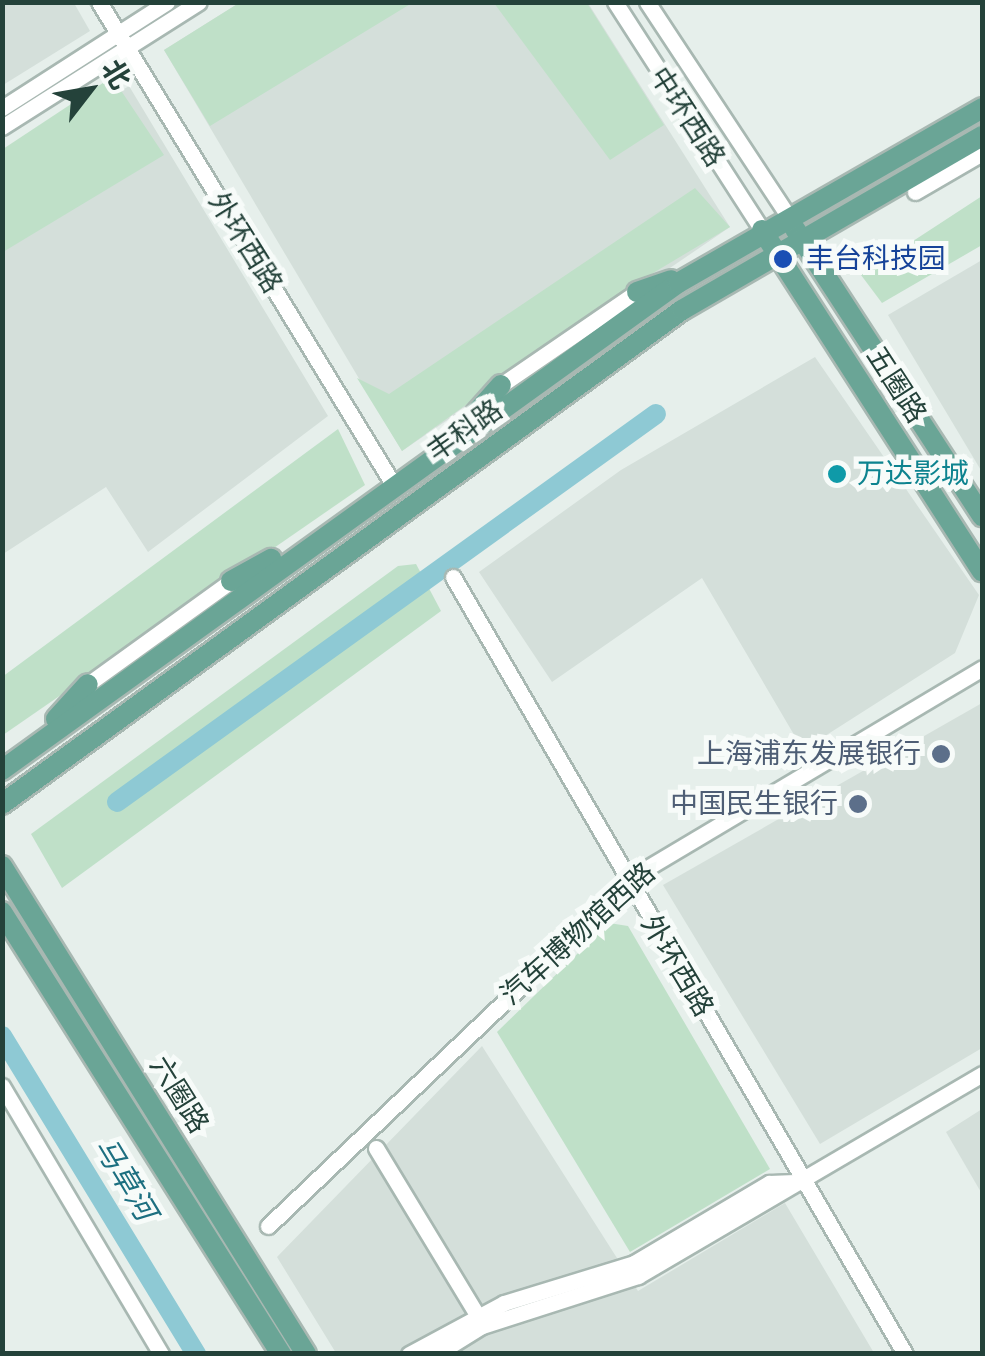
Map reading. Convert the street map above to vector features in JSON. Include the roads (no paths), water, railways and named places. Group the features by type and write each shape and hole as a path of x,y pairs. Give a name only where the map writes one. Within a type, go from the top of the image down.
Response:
{"main road":[{"name":"丰科路","path":"2,770 448,444 697,271 762,230 982,108"},
{"name":"丰科路","path":"2,804 666,322 982,136"},
{"path":"854,210 916,192"},
{"name":"五圈路","path":"788,216 982,516"},
{"name":"五圈路","path":"762,230 982,572"},
{"path":"637,292 697,271"},
{"path":"448,444 501,385"},
{"path":"231,581 314,541"},
{"path":"28,750 88,684"},
{"name":"六圈路","path":"2,866 306,1354"},
{"name":"六圈路","path":"2,912 281,1354"}],"street":[{"name":"外环西路","path":"99,2 393,484"},
{"path":"2,108 168,2"},
{"path":"2,126 199,2"},
{"name":"中环西路","path":"615,2 762,230"},
{"name":"中环西路","path":"647,2 788,216"},
{"path":"916,192 982,153"},
{"name":"丰科路","path":"501,385 637,292"},
{"name":"外环西路","path":"453,577 628,884 906,1354"},
{"path":"88,684 231,581"},
{"name":"汽车博物馆西路","path":"268,1226 628,884 982,668"},
{"path":"409,1354 480,1320 601,1277 769,1183 804,1181 982,1074"},
{"path":"2,1086 161,1354"},
{"path":"376,1148 480,1320"},
{"path":"437,1354 480,1320"}],"waterway":[{"path":"117,802 656,414"},
{"name":"马草河","path":"2,1036 196,1354"}],"place":[{"name":"丰台科技园","path":"783,259"},
{"name":"万达影城","path":"837,474"},
{"name":"上海浦东发展银行","path":"941,754"},
{"name":"中国民生银行","path":"858,804"}]}
